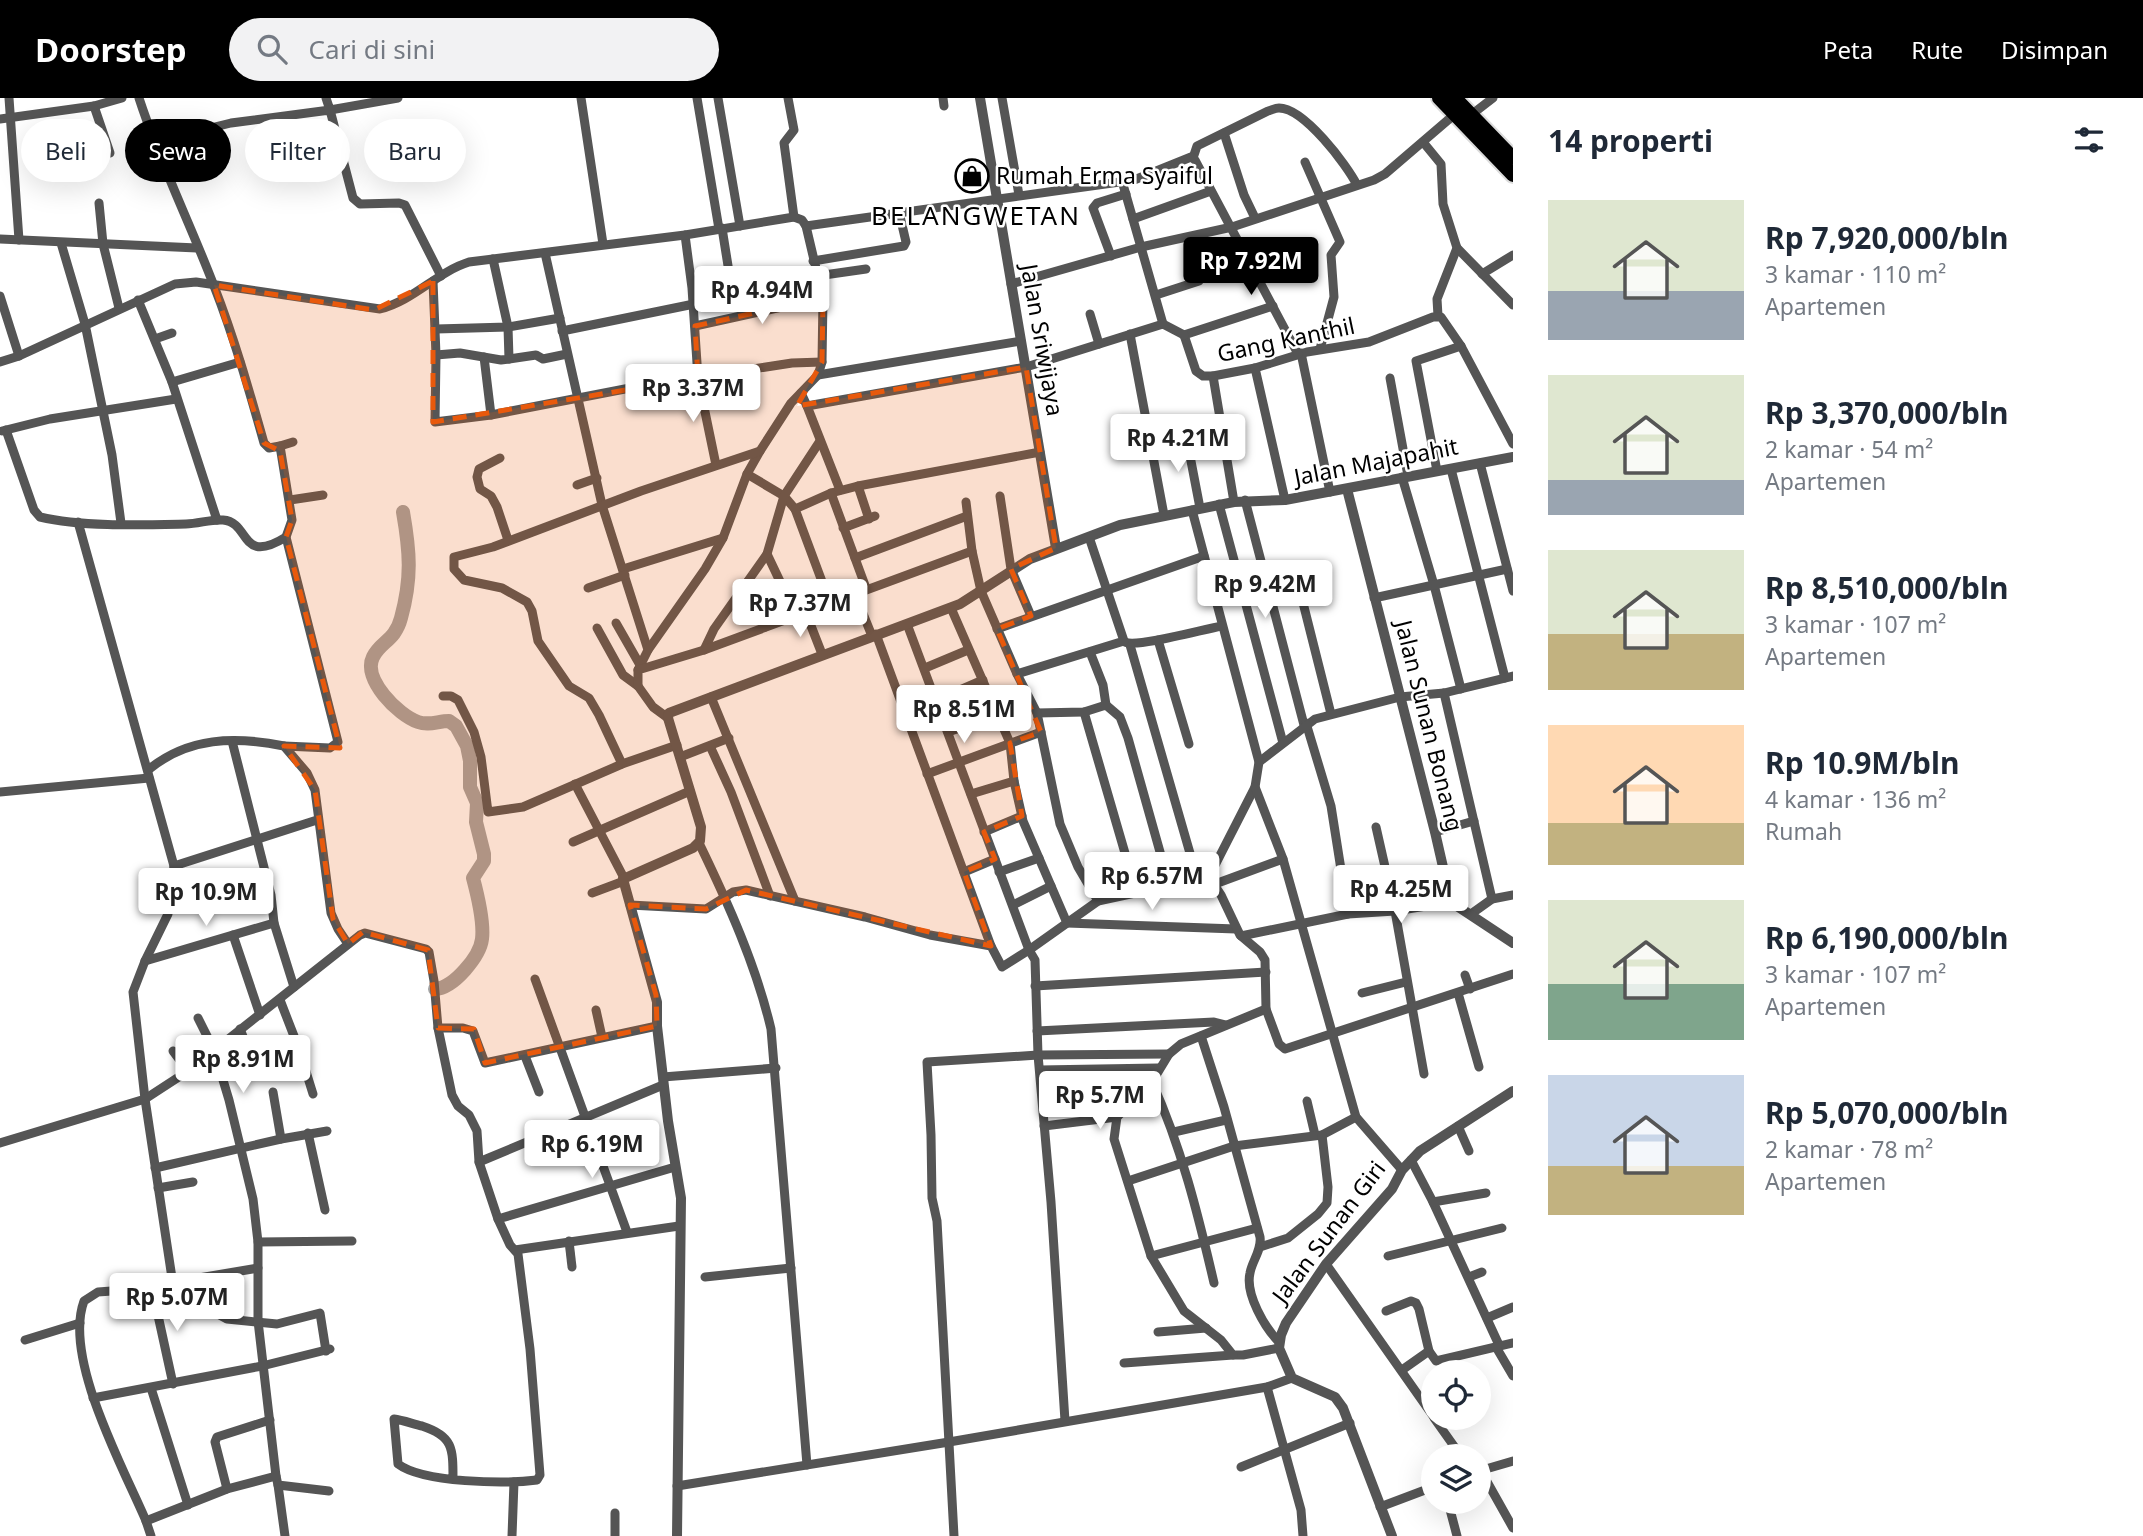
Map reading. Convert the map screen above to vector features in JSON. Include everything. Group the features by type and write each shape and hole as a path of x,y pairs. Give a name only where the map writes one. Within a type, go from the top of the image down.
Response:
{"highway":[{"path":"1439,98 1513,174"},
{"path":"1455,98 1513,158"}],"street":[{"path":"9,98 19,240"},
{"path":"61,98 63,110"},
{"path":"0,119 94,106 122,98"},
{"path":"139,98 147,119"},
{"path":"326,98 353,198 360,204 405,205 437,278 435,422 491,415 576,397 792,363 822,362"},
{"path":"231,124 398,98"},
{"path":"581,98 603,244"},
{"path":"697,98 729,272"},
{"path":"718,98 740,226"},
{"path":"788,98 794,130 783,143 794,218"},
{"name":"Jalan Sriwijaya","path":"980,98 1056,548"},
{"path":"1003,98 1019,195"},
{"path":"1270,98 1273,110"},
{"path":"1471,115 1493,98"},
{"path":"94,106 98,119"},
{"path":"1331,492 1299,354 1193,158 1197,146 1279,108 1290,111 1312,128 1357,185"},
{"path":"1012,284 1141,247 1232,227 1357,185 1385,174 1455,114"},
{"path":"1224,133 1244,195 1255,218"},
{"path":"1423,142 1441,164 1443,204 1457,247 1513,305"},
{"path":"806,226 1134,180 1193,158"},
{"path":"1305,162 1339,242 1331,255 1334,297 1320,349"},
{"path":"807,406 1026,367 1163,324 1122,181"},
{"path":"171,182 214,285 265,445 269,448 293,442"},
{"path":"1133,219 1211,191"},
{"path":"1111,256 1093,208 1097,203 1126,194"},
{"path":"99,203 103,244 119,308"},
{"path":"813,261 904,246 906,242 899,212"},
{"path":"0,362 19,356 119,308 182,282 380,309 392,306 454,267 494,259 800,219 806,226 823,298 822,362 818,375 791,403 747,474 723,538 705,569 648,650 639,668 638,686"},
{"path":"685,235 694,304 698,378 716,465"},
{"path":"0,239 197,248"},
{"path":"61,243 86,324 121,523"},
{"path":"1457,247 1437,299 1438,316 1445,320 1461,346 1513,444"},
{"path":"545,253 602,505 648,650"},
{"path":"1482,274 1513,255"},
{"path":"494,259 508,327 509,359"},
{"path":"817,276 866,269"},
{"path":"1156,295 1199,281"},
{"path":"0,296 19,356"},
{"path":"695,326 823,298"},
{"path":"138,300 172,383 217,520"},
{"path":"562,331 694,304"},
{"path":"1184,335 1273,306"},
{"path":"1090,314 1099,344"},
{"name":"Gang Kanthil","path":"1163,324 1184,335 1196,371 1203,376 1213,376 1255,368 1320,349 1369,342 1438,316"},
{"path":"436,329 508,327 560,318"},
{"path":"155,339 172,332"},
{"path":"1130,334 1164,515"},
{"path":"818,375 1021,341"},
{"path":"1437,471 1416,361 1461,346"},
{"path":"436,355 460,353 509,359 536,355 543,359 567,354"},
{"path":"484,357 491,415"},
{"path":"172,383 240,362"},
{"path":"1255,368 1285,500"},
{"path":"1213,376 1240,501 1331,806 1348,914"},
{"path":"1390,377 1405,476 1461,689"},
{"path":"801,393 820,442 844,528 866,588"},
{"path":"176,399 50,419 3,431 37,515 78,522 232,522 241,534 259,547 271,546 286,537"},
{"path":"1186,435 1204,555 1259,762 1255,787 1212,881"},
{"path":"704,650 714,629 767,554 784,496 820,442"},
{"path":"0,792 149,774 165,759 196,744 232,741 330,748 338,742 286,537 292,520 280,446"},
{"path":"622,764 600,715 589,698 569,686 538,641 532,611 527,602 502,588 464,580 454,569 454,557 493,547 602,505 760,452"},
{"path":"795,509 835,492 858,486 1040,452"},
{"name":"Jalan Majapahit","path":"668,718 670,712 951,608 1011,569 1056,548 1120,525 1219,504 1285,500 1513,457"},
{"path":"500,458 479,469 477,477 480,489 491,496 497,507 508,540"},
{"path":"1480,463 1513,591"},
{"path":"1259,762 1305,724 1331,714 1400,697 1444,693 1509,677 1477,576 1451,469"},
{"path":"747,474 784,496 795,509 830,603"},
{"path":"577,485 597,478"},
{"path":"844,528 872,517 858,486"},
{"name":"Jalan Sunan Bonang","path":"1347,489 1451,902"},
{"path":"290,500 323,495"},
{"path":"1000,496 1011,569 1031,616"},
{"path":"965,502 981,591 1037,713 1060,824 1078,867 1098,901"},
{"path":"1219,504 1283,743"},
{"path":"855,558 967,516"},
{"path":"78,522 174,866 168,914 133,992 155,1168 175,1280"},
{"path":"1089,537 1127,643 1198,881"},
{"path":"588,588 709,540 723,538"},
{"path":"639,668 704,650 972,551"},
{"path":"767,554 822,654"},
{"path":"997,629 1204,555"},
{"path":"1294,567 1331,714"},
{"path":"1374,598 1507,569"},
{"path":"746,583 765,626"},
{"path":"855,594 874,635 991,946 1002,967 1098,901 1169,884 1212,881 1283,859"},
{"path":"951,608 1010,743 1022,816 1067,923"},
{"path":"616,623 639,668"},
{"path":"907,624 999,873 1035,960 1038,1055 1065,1422"},
{"path":"1017,674 1127,643 1158,640 1222,626"},
{"path":"597,628 623,675 638,686 653,707 668,718 701,827 699,843 725,897 763,996 776,1068 807,1465"},
{"path":"1158,640 1189,744"},
{"path":"925,668 968,650"},
{"path":"1090,652 1106,705 1122,720 1169,884"},
{"path":"937,700 983,680"},
{"path":"1444,693 1492,899"},
{"path":"443,696 458,700 474,732 481,757 488,811 523,807 622,764 677,745"},
{"path":"711,697 795,901"},
{"path":"1037,713 1084,712 1106,705"},
{"path":"1084,712 1136,891"},
{"path":"948,732 997,715"},
{"path":"927,774 1041,732"},
{"path":"680,757 729,738"},
{"path":"232,741 271,895 274,923 294,987"},
{"path":"284,746 312,781 331,912 348,944"},
{"path":"710,746 732,792 770,896"},
{"path":"971,794 1014,780"},
{"path":"575,784 624,880 656,995 663,1081 681,1198 677,1536"},
{"path":"1255,787 1283,859 1356,1117 1402,1170"},
{"path":"573,842 690,791"},
{"path":"984,832 1022,816"},
{"path":"174,866 317,820"},
{"path":"1435,832 1474,821"},
{"path":"1376,827 1395,911 1424,1074"},
{"path":"592,892 624,880 699,843"},
{"path":"999,873 1039,858"},
{"path":"964,872 995,859"},
{"path":"1212,881 1239,932 1263,955 1266,964 1266,1009 1282,1049 1289,1049 1333,1032 1513,974"},
{"path":"1013,905 1052,886"},
{"path":"630,905 706,909 733,892 746,890 930,935 991,946"},
{"path":"1471,914 1492,899 1513,895"},
{"path":"1067,923 1239,932 1348,914 1395,911 1451,902 1513,943"},
{"path":"145,961 274,923"},
{"path":"0,1143 145,1099 188,1071 365,933 421,946 429,952 438,1028 452,1096 468,1115 477,1132 479,1162 498,1219 518,1254 524,1291 540,1475 535,1481 514,1482 453,1479 428,1477 400,1467 392,1420 396,1418 445,1437 453,1457 453,1479"},
{"path":"233,935 260,1015"},
{"path":"1035,986 1266,972"},
{"path":"1465,975 1470,989"},
{"path":"535,979 627,1232"},
{"path":"1362,993 1406,982"},
{"path":"1458,993 1479,1067"},
{"path":"280,1000 313,1094"},
{"path":"1233,1355 1222,1340 1184,1311 1151,1256 1114,1139 1117,1117 1152,1082 1158,1068 1169,1054 1181,1044 1266,1009"},
{"path":"596,1010 602,1037"},
{"path":"198,1018 214,1050 253,1199 258,1242 258,1321 262,1366 285,1536"},
{"path":"1037,1031 1214,1022 1226,1025"},
{"path":"438,1028 474,1031 485,1063 657,1026"},
{"path":"240,1029 254,1064 299,1049"},
{"path":"1201,1036 1257,1228 1259,1247 1249,1276 1249,1286 1263,1321 1279,1345 1292,1378"},
{"path":"173,1051 188,1071"},
{"path":"954,1536 926,1063 931,1060 1038,1055 1169,1054"},
{"path":"525,1056 539,1092"},
{"path":"479,1162 663,1081 776,1068"},
{"path":"1040,1070 1158,1068"},
{"path":"1152,1082 1184,1162 1214,1283"},
{"name":"Jalan Sunan Giri","path":"1279,1345 1286,1324 1326,1264 1392,1189 1411,1160 1513,1091"},
{"path":"273,1092 281,1139"},
{"path":"1259,1247 1288,1238 1318,1214 1327,1203 1328,1187 1319,1135 1307,1101"},
{"path":"1045,1126 1117,1117"},
{"path":"1128,1181 1234,1146 1319,1135 1356,1117"},
{"path":"1174,1132 1226,1120"},
{"path":"1458,1126 1469,1152"},
{"path":"155,1168 327,1131"},
{"path":"308,1133 324,1210"},
{"path":"1411,1160 1469,1277 1513,1376"},
{"path":"498,1219 676,1167"},
{"path":"158,1188 193,1182"},
{"path":"1433,1202 1486,1193"},
{"path":"515,1250 679,1226"},
{"path":"1151,1256 1257,1228"},
{"path":"1388,1256 1502,1228"},
{"path":"258,1242 352,1241"},
{"path":"569,1241 572,1267"},
{"path":"1326,1264 1421,1398"},
{"path":"151,1536 93,1398 83,1362 80,1323 83,1301 92,1294 152,1288 175,1280 258,1268"},
{"path":"705,1277 791,1268"},
{"path":"1469,1277 1482,1272"},
{"path":"93,1398 262,1366 328,1350 320,1313 284,1323 236,1320 221,1316 188,1285 175,1280"},
{"path":"152,1288 173,1384"},
{"path":"1386,1311 1411,1301 1416,1303 1429,1352 1436,1362 1513,1343"},
{"path":"1487,1318 1513,1307"},
{"path":"25,1340 80,1323"},
{"path":"1158,1332 1206,1328"},
{"path":"1124,1363 1243,1355 1279,1345"},
{"path":"1402,1370 1429,1352"},
{"path":"677,1486 1266,1387 1292,1378 1335,1396 1350,1423 1392,1536"},
{"path":"1266,1387 1301,1510 1303,1536"},
{"path":"151,1388 188,1505"},
{"path":"227,1489 215,1443 217,1437 270,1420"},
{"path":"1241,1467 1350,1423"},
{"path":"1491,1468 1513,1461"},
{"path":"146,1521 227,1489 277,1480 329,1491"},
{"path":"512,1536 514,1482"},
{"path":"1491,1490 1513,1528"},
{"path":"1380,1507 1421,1492"},
{"path":"615,1513 615,1536"},
{"path":"1451,1514 1457,1536"}],"highlighted area":[{"path":"433,281 433,422 698,378 695,326 823,298 822,362 797,406 1026,367 1056,548 1011,569 1031,616 997,629 1041,732 1010,743 1022,816 984,832 995,859 964,872 991,946 746,890 706,909 630,905 656,995 657,1026 485,1063 474,1029 438,1028 428,950 363,932 348,944 333,919 315,790 284,746 340,748 286,537 292,520 280,451 264,443 214,285 374,310"}],"waterway":[{"path":"403,512 409,565 405,604 395,632 373,657 373,675 384,695 410,718 426,724 449,721 456,726 467,746 470,787 477,803 476,822 484,854 484,861 473,878 482,925 480,946 458,977 435,989"}],"place":[{"name":"Rumah Erma Syaiful","path":"972,176"}],"district":[{"name":"BELANGWETAN","path":"976,216"}]}
